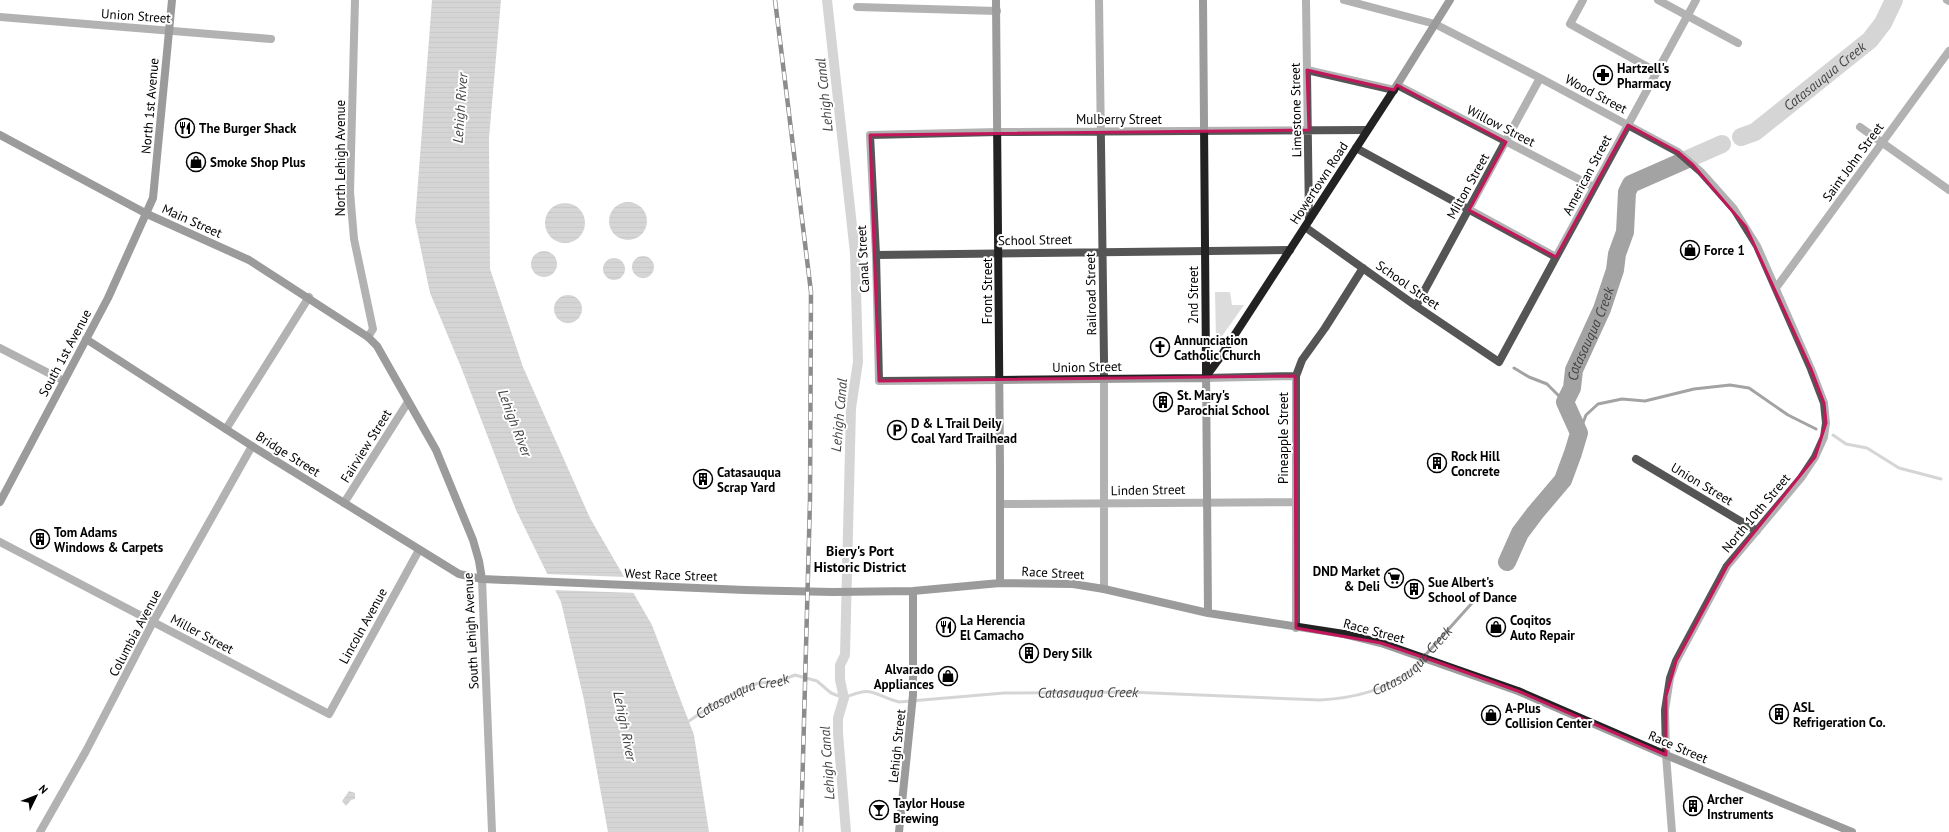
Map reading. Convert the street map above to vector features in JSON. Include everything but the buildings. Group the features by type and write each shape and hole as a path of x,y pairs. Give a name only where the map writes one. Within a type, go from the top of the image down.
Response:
{"main road":[{"name":"North 1st Avenue","path":"147,214 153,198 156,176 172,0"},
{"name":"Front Street","path":"996,0 1000,380 1000,583"},
{"name":"2nd Street","path":"1203,0 1208,613"},
{"name":"Howertown Road","path":"1205,378 1307,224 1450,0"},
{"name":"Main Street","path":"0,135 147,214 249,260 368,336"},
{"name":"South 1st Avenue","path":"0,502 108,298 147,214"},
{"name":"South Lehigh Avenue","path":"368,336 377,346 436,450 448,476 473,540 482,579"},
{"name":"Bridge Street","path":"86,339 252,446 419,550 459,574 482,579"},
{"name":"Union Street","path":"1000,380 1205,378"},
{"name":"West Race Street","path":"482,579 670,587 859,592"},
{"name":"Race Street","path":"859,592 913,590 1000,583 1073,584 1104,588 1208,613 1296,628 1344,634 1381,643 1518,691 1666,755 1852,832"},
{"name":"Lehigh Street","path":"899,832 914,695 913,590"}],"street":[{"name":"North Lehigh Avenue","path":"355,0 350,192 354,239 373,329 368,336"},
{"name":"Railroad Street","path":"1099,0 1104,588"},
{"name":"Limestone Street","path":"1306,0 1309,130 1307,224"},
{"name":"Wood Street","path":"1344,0 1434,24 1540,78 1678,152 1694,165 1734,209 1757,246 1776,288"},
{"path":"1582,0 1570,24 1657,72"},
{"path":"1658,0 1738,42"},
{"name":"American Street","path":"1499,362 1696,0"},
{"path":"857,7 997,11"},
{"name":"Union Street","path":"0,16 270,38"},
{"name":"Saint John Street","path":"1776,288 1949,51"},
{"name":"Willow Street","path":"1307,70 1395,87 1594,187"},
{"name":"Milton Street","path":"1416,306 1540,78"},
{"path":"1860,127 1949,190"},
{"name":"Mulberry Street","path":"870,135 998,132 1367,130"},
{"name":"Canal Street","path":"870,135 876,255 879,381"},
{"path":"1356,148 1556,257"},
{"name":"School Street","path":"1307,224 1363,268 1499,362"},
{"name":"School Street","path":"876,255 1290,250"},
{"name":"Pineapple Street","path":"1296,628 1296,376 1302,360 1325,328 1363,268"},
{"name":"North 10th Street","path":"1672,832 1666,755 1666,696 1676,661 1727,566 1793,489 1816,457 1824,437 1826,423 1824,403 1776,288"},
{"path":"226,429 309,297"},
{"path":"0,348 64,381"},
{"name":"Union Street","path":"1205,378 1296,376"},
{"name":"Union Street","path":"879,381 1000,380"},
{"name":"Fairview Street","path":"344,503 408,402"},
{"name":"Columbia Avenue","path":"40,832 86,751 154,622 252,446"},
{"name":"Union Street","path":"1636,459 1757,530"},
{"name":"Linden Street","path":"1000,504 1207,501 1296,502"},
{"name":"Miller Street","path":"0,542 70,580 154,622 329,714"},
{"name":"Lincoln Avenue","path":"329,714 419,550"},
{"name":"South Lehigh Avenue","path":"482,579 492,832"}],"highlighted area":[{"path":"1307,70 1394,90 1397,85 1506,142 1469,210 1556,257 1628,125 1678,152 1693,165 1746,227 1811,369 1824,403 1826,423 1815,457 1727,566 1676,661 1666,696 1666,755 1518,691 1437,662 1381,643 1296,628 1295,376 879,381 870,135 1309,130"}],"shaded area":[{"path":"1215,292 1230,292 1232,305 1244,305 1220,339 1216,339"}],"water":[{"name":"Lehigh River","path":"432,0 501,0 489,138 490,269 523,367 590,518 652,625 694,735 709,832 608,832 584,700 561,602 516,510 461,367 430,293 415,221"},
{"path":"628,202 638,205 644,211 647,221 644,231 638,237 628,240 618,237 612,231 609,221 612,211 618,205"},
{"path":"565,203 579,209 585,223 579,237 565,243 551,237 545,223 551,209"},
{"path":"544,251 553,255 557,264 553,273 544,277 535,273 531,264 535,255"},
{"path":"643,256 651,259 654,267 651,275 643,278 635,275 632,267 635,259"},
{"path":"610,258 618,258 625,265 625,273 618,280 610,280 603,273 603,265"},
{"path":"568,295 578,299 582,309 578,319 568,323 558,319 554,309 558,299"},
{"path":"349,791 355,793 355,799 351,800 346,806 342,801"}],"pier":[{"path":"545,574 626,577 636,593 553,590"}],"waterway":[{"name":"Lehigh Canal","path":"827,0 855,253 858,362 851,408 845,655 840,665 840,680 844,698 838,718 846,832"},
{"name":"Catasauqua Creek","path":"1741,137 1755,132 1870,40 1883,23 1894,0"},
{"name":"Catasauqua Creek","path":"1507,562 1520,533 1563,480 1573,453 1579,433 1565,402 1572,388 1574,370 1602,309 1615,270 1617,254 1625,232 1627,192 1631,184 1722,144"},
{"path":"1514,368 1529,377 1547,384 1565,402"},
{"path":"1579,433 1586,415 1598,404 1622,399 1645,401 1694,389 1730,385 1749,388 1788,415 1816,429"},
{"path":"1833,435 1846,444 1867,448 1899,468 1941,479"},
{"name":"Catasauqua Creek","path":"689,721 711,706 741,689 759,683 777,682 795,675 817,681 831,693 844,698 867,691 899,702 1004,693 1129,692 1320,700 1333,699 1357,695 1380,688 1412,670 1472,603"}],"railway":[{"path":"775,0 811,292 810,500 801,832"}],"place":[{"name":"Hartzell's Pharmacy","path":"1603,75"},
{"name":"The Burger Shack","path":"185,128"},
{"name":"Smoke Shop Plus","path":"196,162"},
{"name":"Force 1","path":"1690,250"},
{"name":"Annunciation Catholic Church","path":"1160,347"},
{"name":"St. Mary's Parochial School","path":"1163,402"},
{"name":"D & L Trail Deily Coal Yard Trailhead","path":"897,430"},
{"name":"Rock Hill Concrete","path":"1437,463"},
{"name":"Catasauqua Scrap Yard","path":"703,479"},
{"name":"Tom Adams Windows & Carpets","path":"40,539"},
{"name":"DND Market & Deli","path":"1394,578"},
{"name":"Sue Albert's School of Dance","path":"1414,589"},
{"name":"La Herencia El Camacho","path":"946,627"},
{"name":"Coqitos Auto Repair","path":"1496,627"},
{"name":"Dery Silk","path":"1029,653"},
{"name":"Alvarado Appliances","path":"948,676"},
{"name":"ASL Refrigeration Co.","path":"1779,714"},
{"name":"A-Plus Collision Center","path":"1491,715"},
{"name":"Archer Instruments","path":"1693,806"},
{"name":"Taylor House Brewing","path":"879,810"}],"district":[{"name":"Biery's Port Historic District","path":"860,560"}]}
